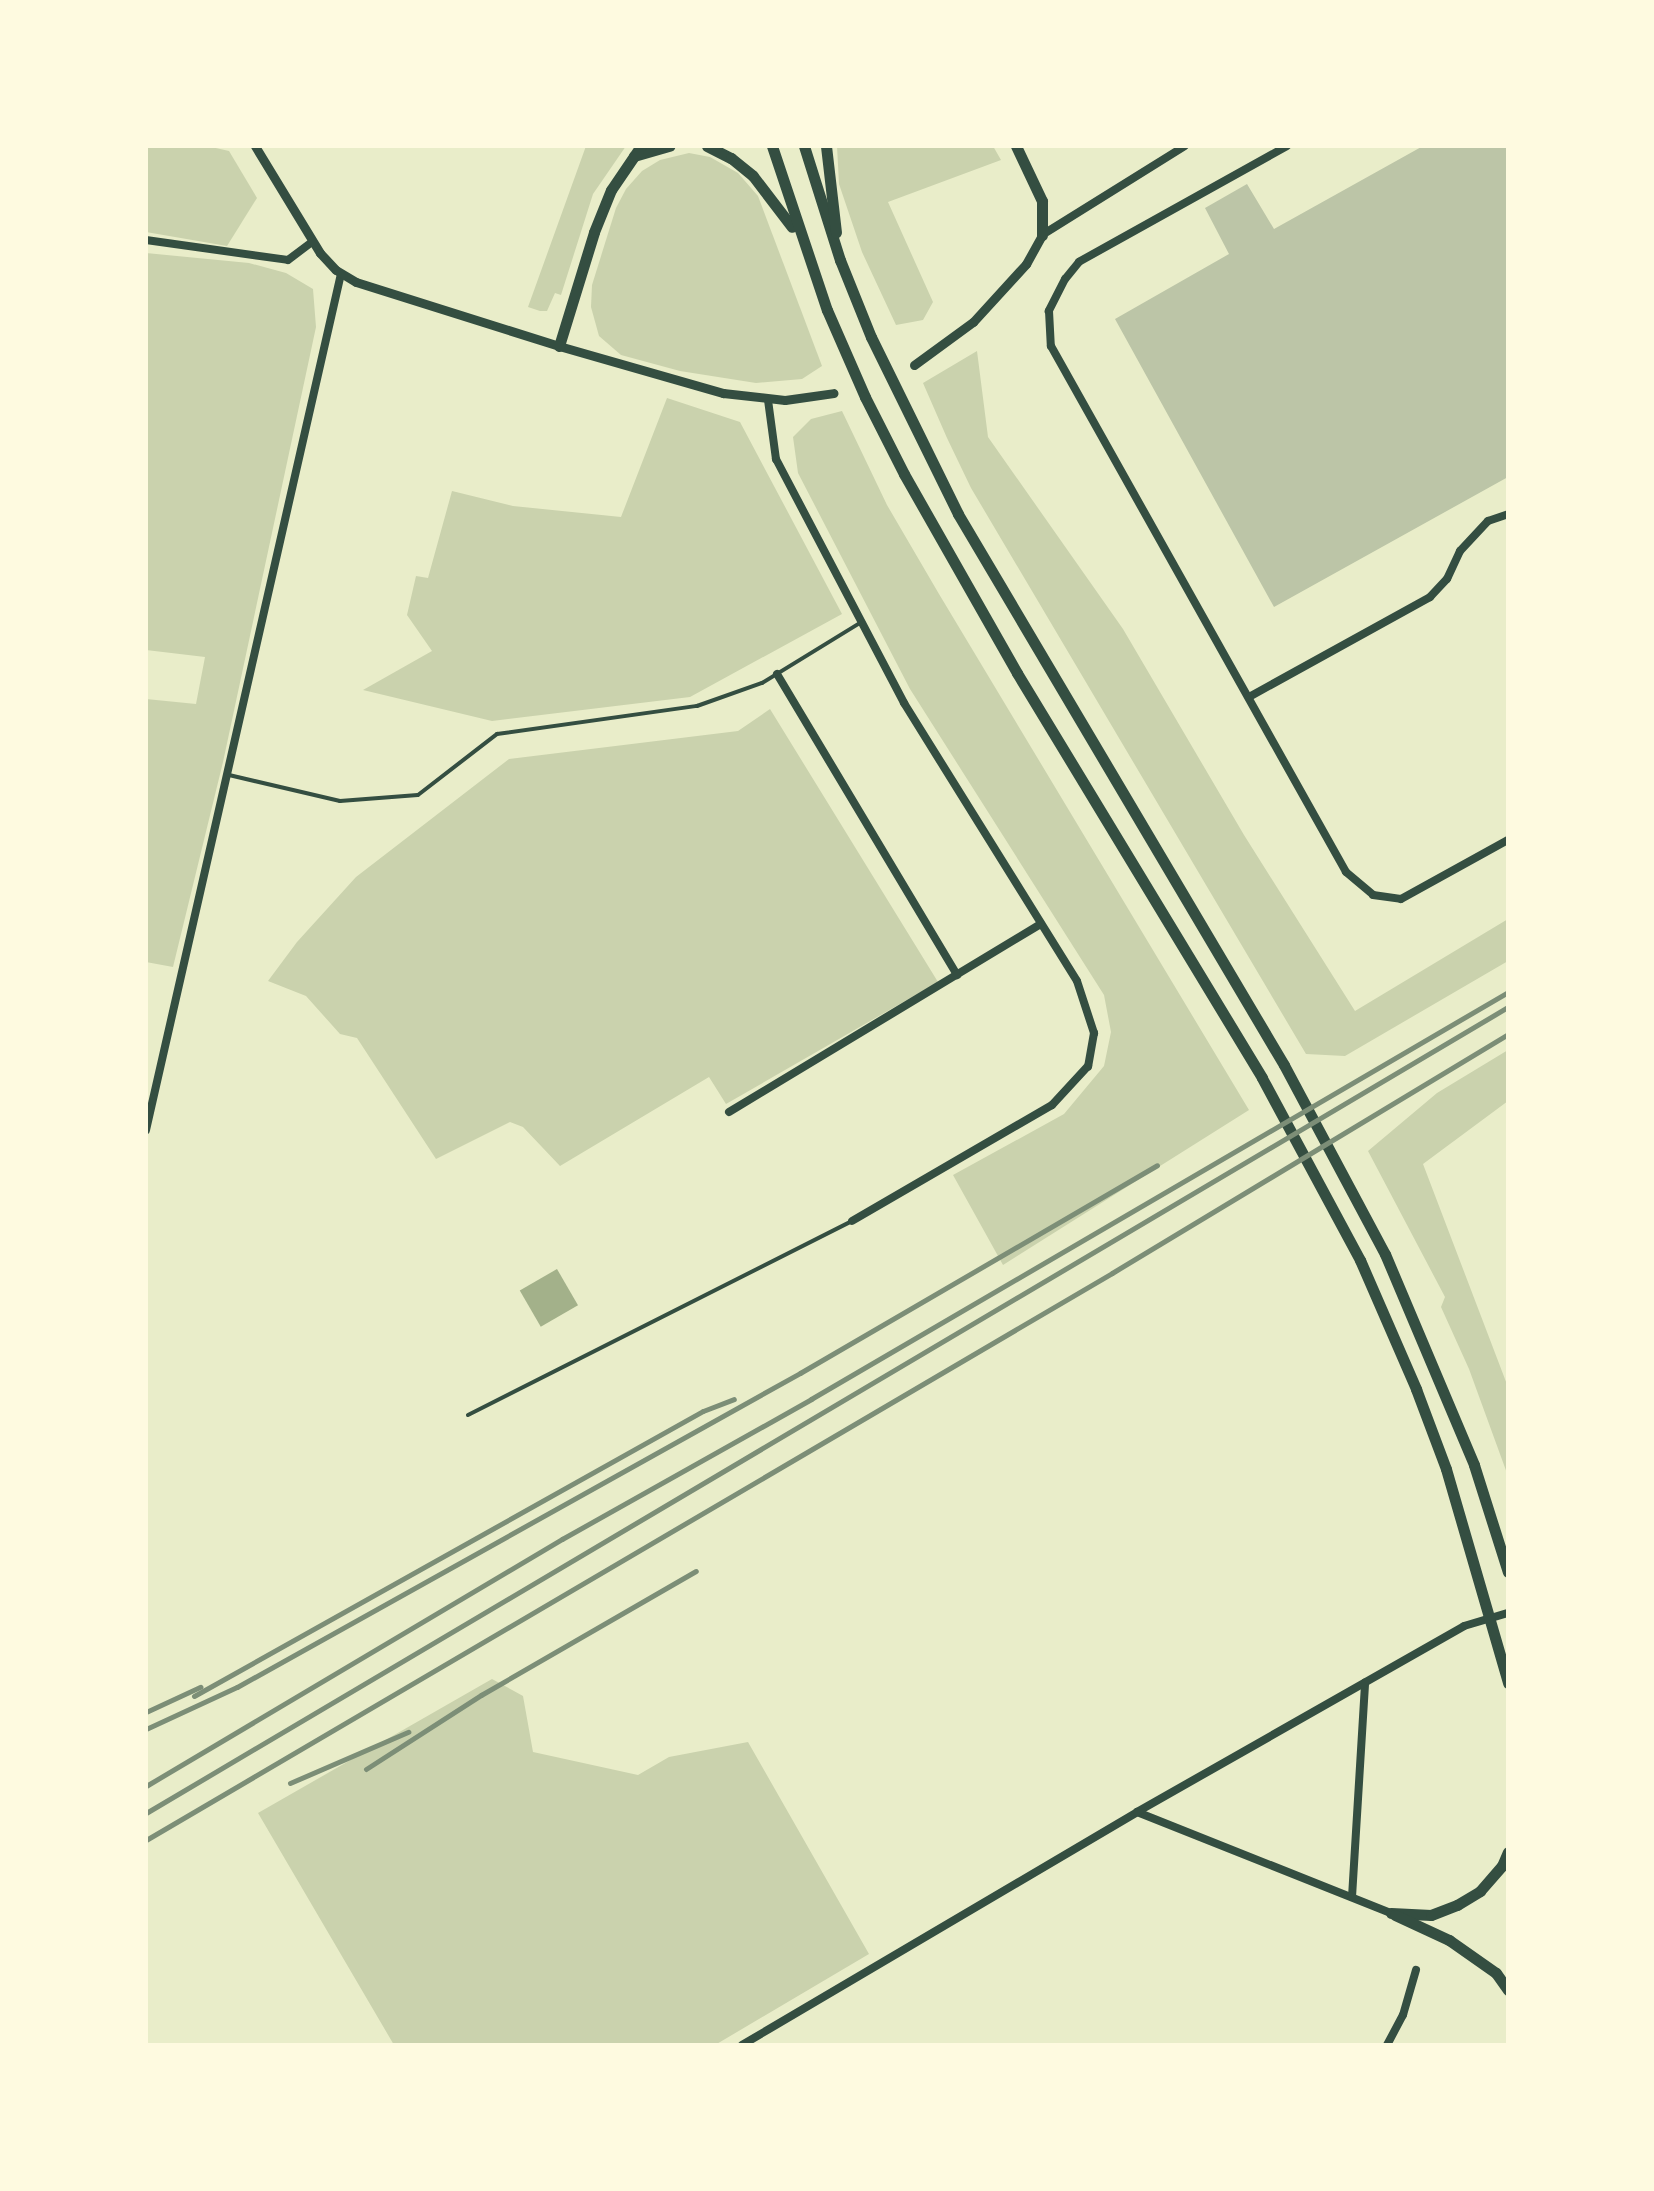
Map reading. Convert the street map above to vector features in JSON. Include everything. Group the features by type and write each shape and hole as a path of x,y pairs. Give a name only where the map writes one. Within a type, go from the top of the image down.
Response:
{"main road":[{"path":"559,346 594,232 611,190 641,146"},
{"path":"633,156 670,146"},
{"path":"707,146 739,164 764,188 791,225 878,425 982,613 1262,1078 1360,1260 1416,1389 1461,1511 1508,1683"},
{"path":"772,146 812,270"},
{"path":"804,146 840,260 905,411 994,579 1284,1065 1352,1187 1441,1381 1474,1465 1508,1572"},
{"path":"826,146 840,260"},
{"path":"1016,146 1042,201 1042,235"},
{"path":"1391,1913 1431,1915 1457,1905 1480,1891 1502,1866 1508,1852"},
{"path":"1391,1913 1449,1940 1496,1973 1508,1990"}],"street":[{"path":"255,146 313,241 341,274 374,289 698,387 768,400 834,393"},
{"path":"914,365 973,322 1026,264 1042,235 1185,146"},
{"path":"1287,146 1079,262 1053,300 1048,322 1057,359 1346,872 1373,895 1401,899 1508,840"},
{"path":"146,240 288,260 313,241"},
{"path":"146,1130 341,274"},
{"path":"768,400 776,459 904,703 1077,981 1094,1033 1088,1066 1052,1105 852,1221"},
{"path":"1249,697 1430,597 1447,579 1460,551 1488,521 1508,514"},
{"path":"777,674 957,975"},
{"path":"729,1112 1041,924"},
{"path":"742,2045 1137,1812 1464,1626 1508,1613"},
{"path":"1352,1897 1365,1682"},
{"path":"1137,1812 1391,1913"},
{"path":"1387,2045 1403,2015 1416,1970"}],"lane":[{"path":"229,775 340,801 418,795 497,734 697,706 762,683 861,622"},
{"path":"468,1415 852,1221"}],"shaded area":[{"path":"146,146 207,146 229,151 257,198 227,246 146,232"},
{"path":"586,146 626,146 593,194 561,295 555,293 547,311 540,311 528,307"},
{"path":"837,146 993,146 1001,160 888,202 933,302 923,320 896,325 862,252 839,184"},
{"path":"689,153 710,157 738,173 758,196 822,366 802,379 756,383 680,371 621,355 599,336 591,307 592,285 616,208 626,189 642,171 660,160"},
{"path":"146,253 249,263 286,273 313,289 316,327 223,762 173,967 146,962 146,699 196,704 205,657 146,650"},
{"path":"977,351 988,437 1123,629 1244,835 1355,1011 1508,919 1508,961 1345,1056 1306,1054 971,488 947,438 923,383"},
{"path":"667,398 740,422 842,614 690,697 492,721 363,690 432,651 407,615 416,576 428,578 452,491 513,506 621,517"},
{"path":"842,411 887,505 1249,1110 1003,1265 953,1175 1064,1114 1104,1066 1111,1032 1104,995 910,689 798,473 793,437 811,419"},
{"path":"770,709 938,982 726,1104 709,1077 560,1166 523,1127 510,1122 436,1159 357,1038 340,1034 306,996 268,981 297,942 356,877 509,759 738,731"},
{"path":"1508,1050 1508,1101 1423,1164 1508,1387 1508,1476 1469,1369 1441,1307 1445,1297 1368,1151 1437,1093"},
{"path":"557,1269 578,1305 541,1327 520,1290"},
{"path":"492,1679 523,1696 533,1752 638,1775 669,1757 748,1742 869,1954 715,2045 394,2045 258,1813"}],"building":[{"path":"1423,146 1508,146 1508,477 1274,607 1115,319 1229,254 1205,208 1247,184 1274,229"}],"railway":[{"path":"146,1786 562,1539 811,1399 1508,992"},
{"path":"146,1813 1508,1007"},
{"path":"146,1840 1112,1273 1508,1034"},
{"path":"146,1729 237,1687 800,1373 1157,1165"},
{"path":"194,1696 703,1411 734,1399"},
{"path":"366,1769 481,1695 696,1571"},
{"path":"146,1712 200,1687"},
{"path":"290,1783 408,1732"}]}
